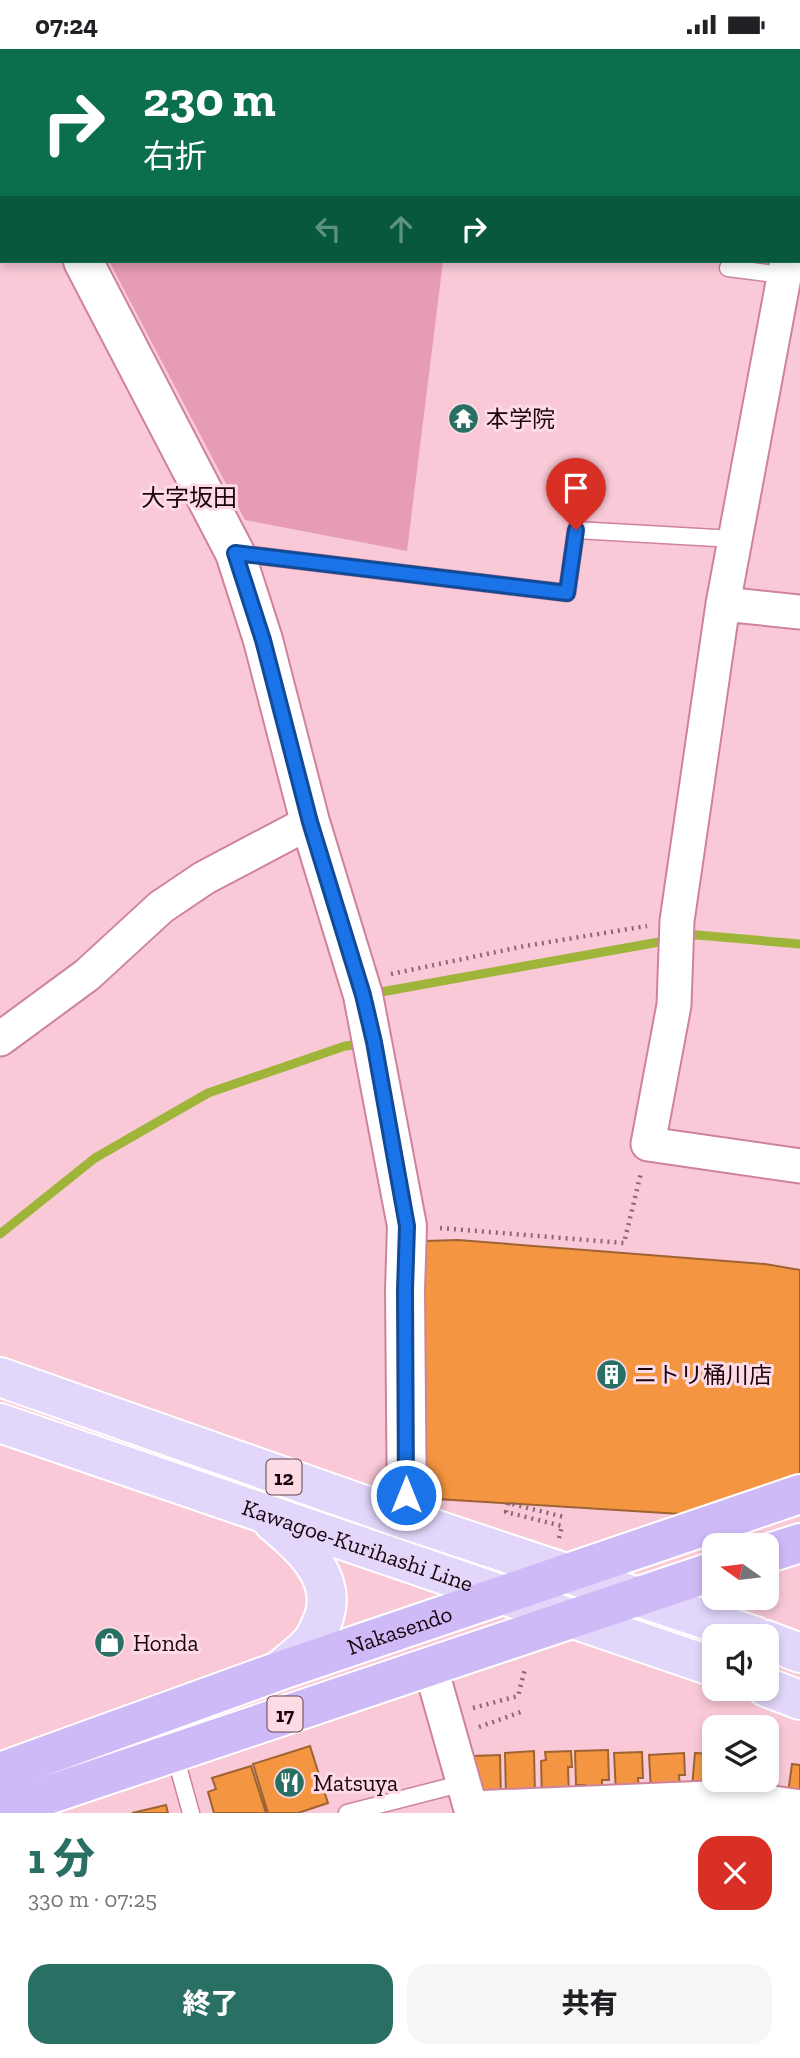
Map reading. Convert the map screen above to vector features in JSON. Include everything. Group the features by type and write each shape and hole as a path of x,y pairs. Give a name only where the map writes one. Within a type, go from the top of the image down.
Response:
{"highway":[{"name":"Nakasendo","path":"0,1772 279,1671 800,1494"},
{"path":"779,1549 800,1543"},
{"name":"Nakasendo","path":"0,1811 702,1575"}],"main road":[{"name":"Kawagoe-Kurihashi Line","path":"0,1377 407,1520 719,1624"},
{"name":"Kawagoe-Kurihashi Line","path":"0,1423 702,1663"},
{"path":"262,1513 297,1541 315,1564 325,1585 327,1608 319,1630 309,1645 279,1671"},
{"path":"779,1645 800,1653"},
{"path":"779,1692 800,1700"}],"street":[{"path":"84,263 235,553 263,640 310,822 359,981 374,1042 407,1226 407,1520"},
{"path":"790,271 723,604 677,921 674,1005 648,1145 800,1165"},
{"path":"723,604 800,612"},
{"path":"0,1039 87,975 161,907 204,878 310,822"},
{"path":"430,1665 469,1801 732,1797 800,1807"}],"lane":[{"path":"728,268 790,271"},
{"path":"235,553 567,593 576,530 734,539"},
{"path":"174,1752 191,1813"},
{"path":"347,1813 469,1801"}],"path":[{"path":"359,981 525,946 677,921"},
{"path":"407,1226 624,1243 648,1145"}],"shaded area":[{"path":"110,263 443,263 407,551 245,520"}],"building":[{"name":"ニトリ桶川店","path":"458,1240 765,1264 800,1270 800,1480 735,1502 681,1514 421,1498 425,1241"},
{"path":"310,1746 328,1803 298,1813 268,1813 253,1764"},
{"path":"608,1750 609,1780 602,1780 602,1794 585,1795 585,1785 576,1785 575,1751"},
{"path":"534,1751 535,1795 506,1796 505,1753"},
{"path":"571,1751 572,1767 568,1767 569,1796 542,1797 541,1761 546,1760 545,1752"},
{"path":"642,1752 643,1778 638,1778 639,1792 616,1793 614,1753"},
{"path":"684,1753 685,1775 679,1775 680,1790 651,1791 649,1755"},
{"path":"695,1753 702,1753 702,1788 692,1787"},
{"path":"500,1755 501,1799 482,1799 481,1782 472,1782 472,1756"},
{"path":"792,1764 800,1765 800,1794 788,1793"},
{"path":"251,1766 266,1813 214,1813 208,1792 216,1789 212,1778"},
{"path":"166,1805 168,1813 132,1813"}],"waterway":[{"path":"683,937 697,935 800,944"},
{"path":"370,994 670,940"},
{"path":"0,1234 95,1158 208,1093 345,1046 363,1044"}],"place":[{"name":"本学院","path":"463,419"},
{"name":"ニトリ桶川店","path":"611,1375"},
{"name":"Honda","path":"110,1643"},
{"name":"Matsuya","path":"290,1783"}],"district":[{"name":"大字坂田","path":"189,497"}],"route":[{"path":"406,1495 407,1226 374,1042 363,995 310,822 263,640 235,553 567,593 576,530"}]}
